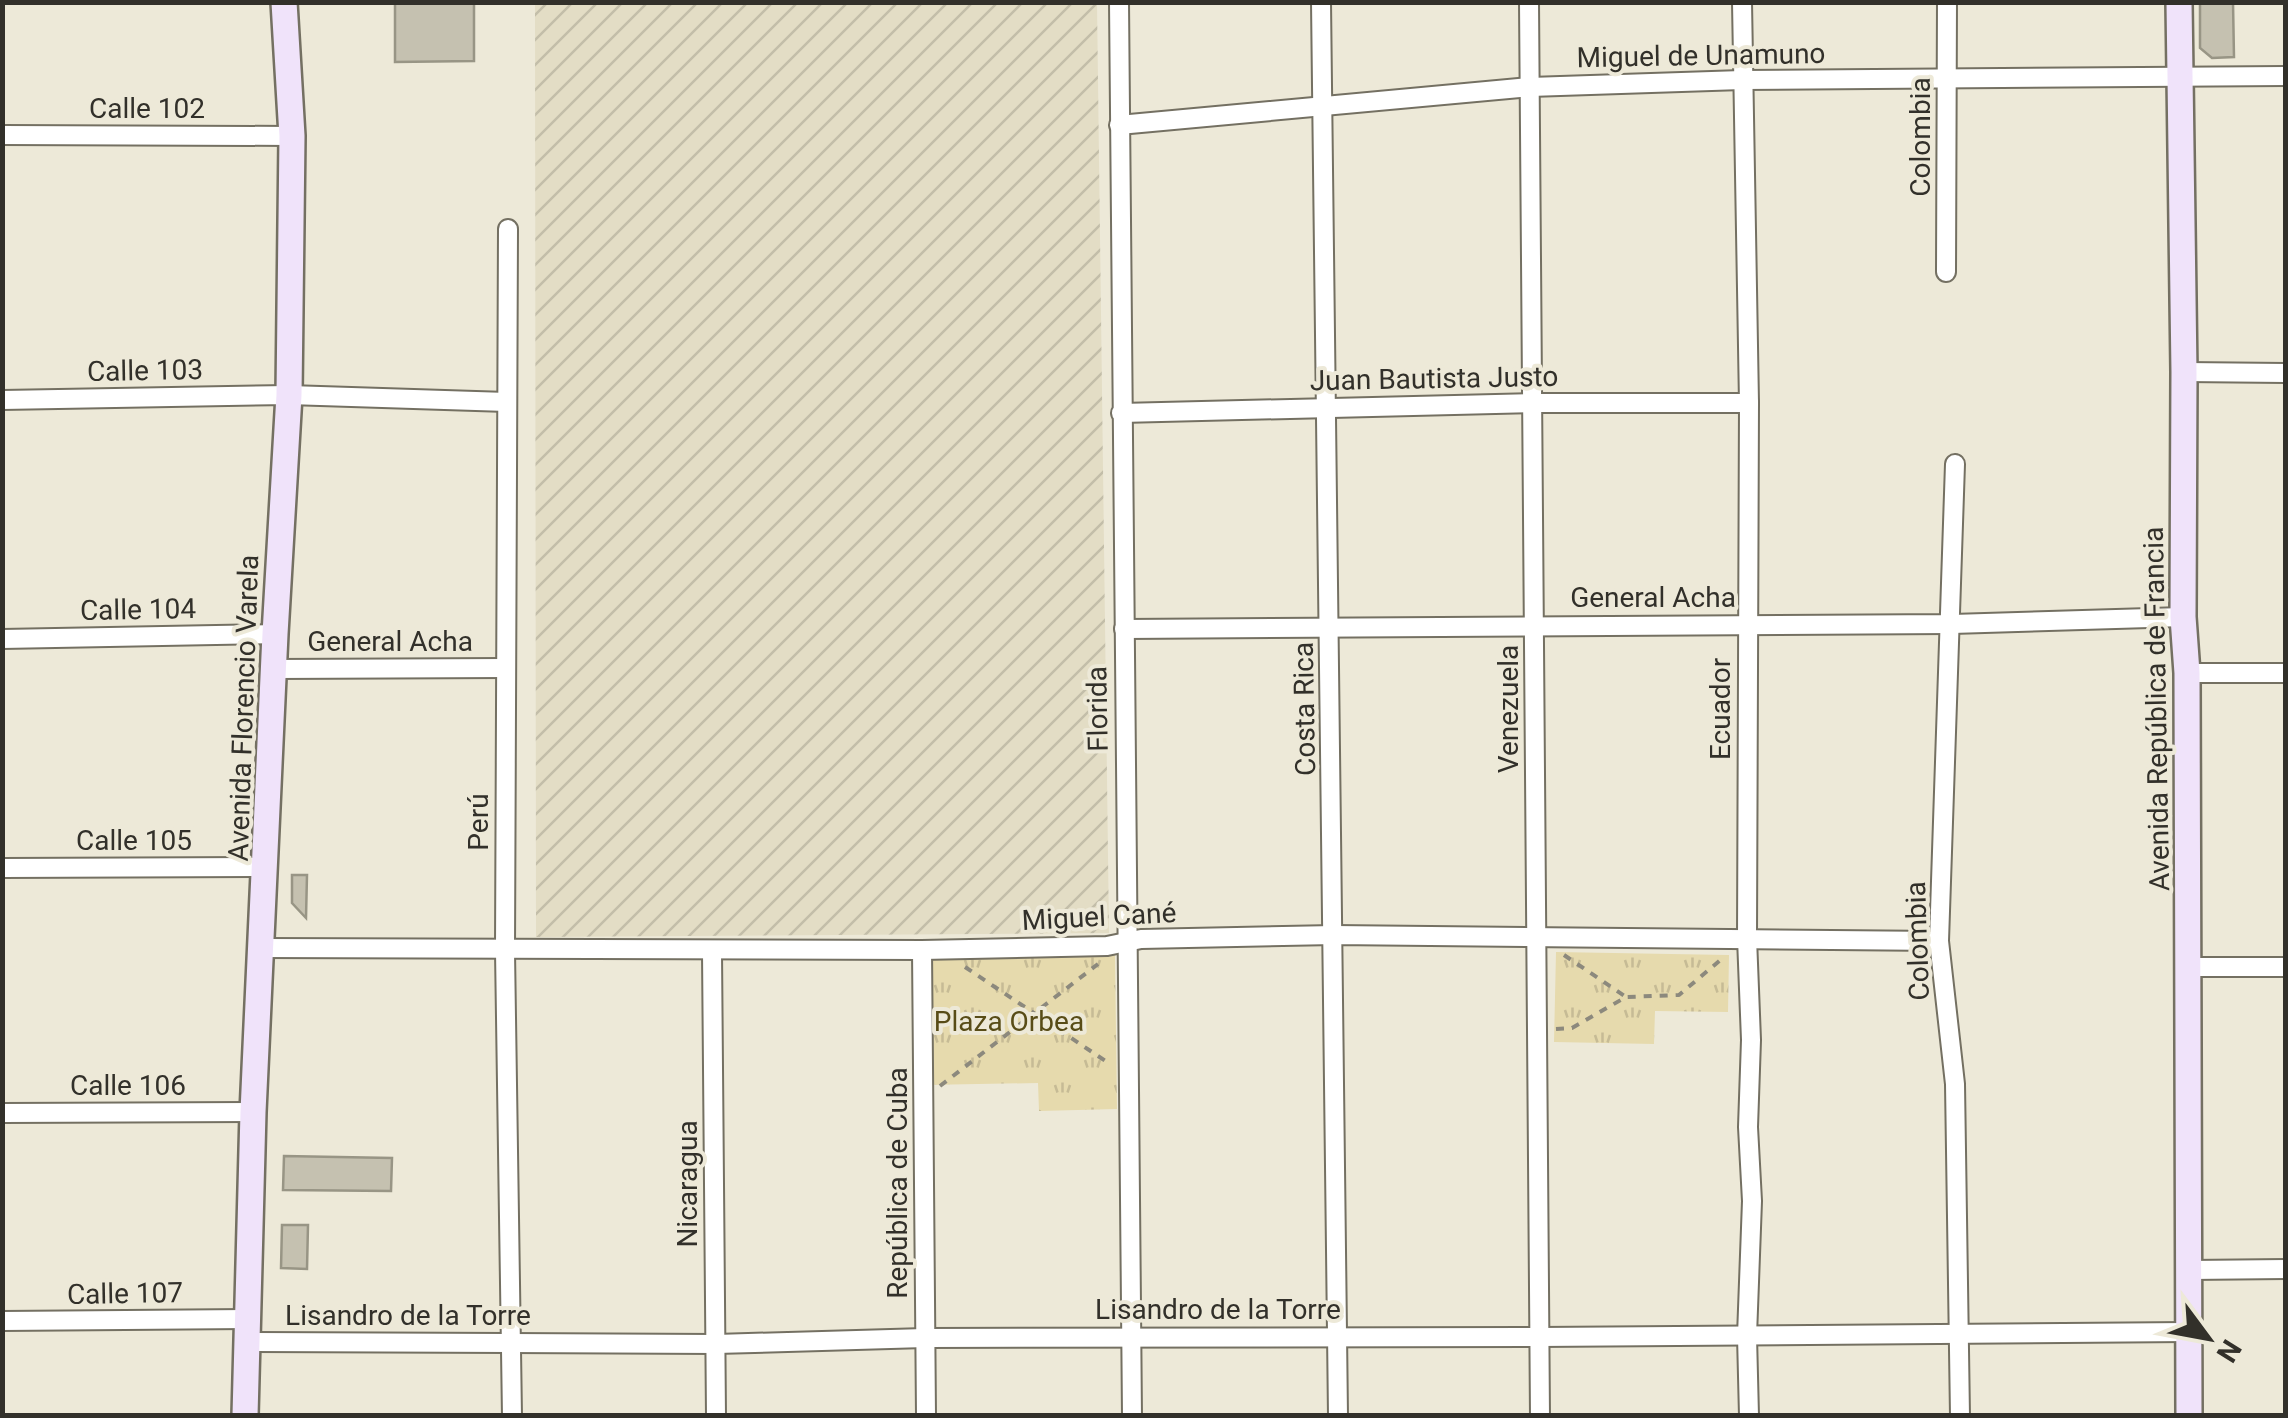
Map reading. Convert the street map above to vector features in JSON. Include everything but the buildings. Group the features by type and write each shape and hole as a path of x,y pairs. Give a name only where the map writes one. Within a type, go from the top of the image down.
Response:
{"main road":[{"name":"Avenida Florencio Varela","path":"245,1416 253,1112 274,634 289,396 292,136 284,2"},
{"name":"Avenida República de Francia","path":"2179,2 2183,617 2187,673 2189,1416"}],"street":[{"name":"Florida","path":"1119,2 1132,1416"},
{"name":"Costa Rica","path":"1322,2 1338,1416"},
{"name":"Venezuela","path":"1529,2 1540,1416"},
{"name":"Ecuador","path":"1742,2 1749,404 1749,1416"},
{"name":"Colombia","path":"1946,272 1948,2"},
{"name":"Miguel de Unamuno","path":"1119,124 1530,87 1742,80 2286,76"},
{"name":"Calle 102","path":"2,135 292,136"},
{"name":"Perú","path":"508,229 506,951 512,1416"},
{"path":"2184,372 2286,372"},
{"path":"289,396 507,402"},
{"name":"Calle 103","path":"2,400 289,396"},
{"name":"Juan Bautista Justo","path":"1121,412 1534,402 1749,404"},
{"name":"Colombia","path":"1955,464 1939,940 1956,1084 1960,1416"},
{"name":"General Acha","path":"1124,629 1952,624 2183,617"},
{"name":"Calle 104","path":"2,639 274,634"},
{"name":"General Acha","path":"274,669 506,668"},
{"path":"2187,673 2286,672"},
{"name":"Calle 105","path":"2,868 266,867"},
{"name":"Miguel Cané","path":"262,948 931,950 1334,935 1939,940"},
{"name":"República de Cuba","path":"926,1416 924,1099 931,950"},
{"name":"Nicaragua","path":"712,952 716,1416"},
{"path":"2189,967 2286,966"},
{"name":"Calle 106","path":"2,1113 253,1112"},
{"path":"2190,1270 2286,1270"},
{"name":"Calle 107","path":"2,1321 247,1331"},
{"name":"Lisandro de la Torre","path":"247,1331 510,1342 716,1344 925,1338 2188,1332"}],"path":[{"path":"1536,937 1626,997"},
{"path":"1535,1030 1572,1028 1626,997 1679,995 1746,938"},
{"path":"924,1099 1128,941"},
{"path":"931,950 1033,1012 1127,1076"}],"shaded area":[{"path":"535,3 1097,3 1109,933 536,937"}],"green space":[{"path":"1556,952 1729,955 1728,1012 1655,1011 1654,1044 1554,1042"},
{"name":"Plaza Orbea","path":"1115,955 1117,1109 1039,1111 1038,1083 925,1085 928,960"}]}
